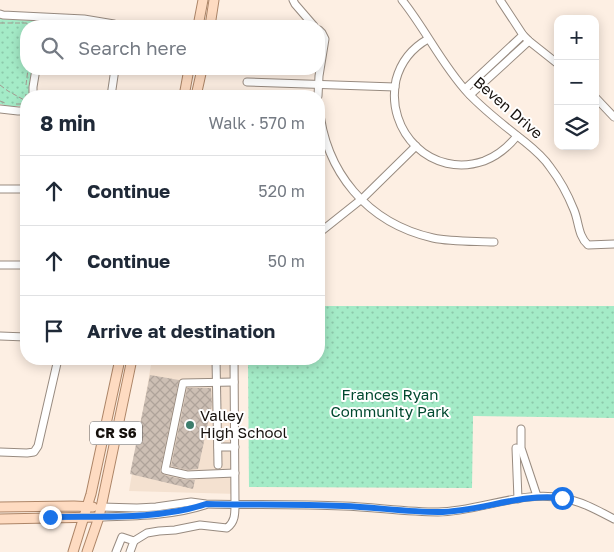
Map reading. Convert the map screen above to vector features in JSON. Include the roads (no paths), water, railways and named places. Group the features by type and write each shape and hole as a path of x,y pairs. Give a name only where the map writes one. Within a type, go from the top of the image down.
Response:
{"main road":[{"path":"199,20 203,0"},
{"path":"211,20 214,0"},
{"path":"185,90 188,75"},
{"path":"197,90 201,75"},
{"name":"CR S6","path":"73,552 94,484 119,365"},
{"name":"CR S6","path":"87,552 99,517 131,365"},
{"path":"0,506 101,507"},
{"path":"0,519 99,517"}],"street":[{"path":"293,0 309,20"},
{"name":"Beven Drive","path":"402,0 420,23 428,39 457,80 470,95 537,152 560,180 575,212 584,241 588,245 614,244"},
{"path":"500,0 529,42 554,61"},
{"path":"0,14 81,20"},
{"path":"465,89 523,34"},
{"path":"428,39 415,46 404,60 397,76 395,87 394,104 397,116 405,133 416,146 438,160 455,164 473,164 497,155 510,145 517,136"},
{"path":"470,95 529,42"},
{"path":"33,90 35,75"},
{"path":"111,90 114,75"},
{"path":"318,90 320,75"},
{"path":"247,82 395,87"},
{"path":"599,101 614,117"},
{"path":"0,109 20,111"},
{"path":"325,146 342,176 361,200 398,226 436,238 494,242"},
{"path":"325,228 361,200 416,146"},
{"path":"0,189 20,189"},
{"path":"0,265 20,265"},
{"path":"0,336 20,337"},
{"path":"0,452 27,454 34,452 38,446 57,365"},
{"path":"216,365 218,465"},
{"path":"130,552 134,541 147,533 200,525 227,528 232,524 236,505 234,365"},
{"path":"234,382 183,383 165,470 187,475 235,473"},
{"path":"518,499 521,430"},
{"path":"218,448 235,447"},
{"path":"519,448 538,496"},
{"path":"101,507 137,508 191,502 236,505 345,506 438,512 547,496 578,502 614,519"},
{"path":"99,517 151,515 190,510 206,504"},
{"path":"116,552 122,537 134,541"}],"place":[{"name":"Valley High School","path":"190,425"}],"park label":[{"name":"Frances Ryan Community Park","path":"390,404"}]}
